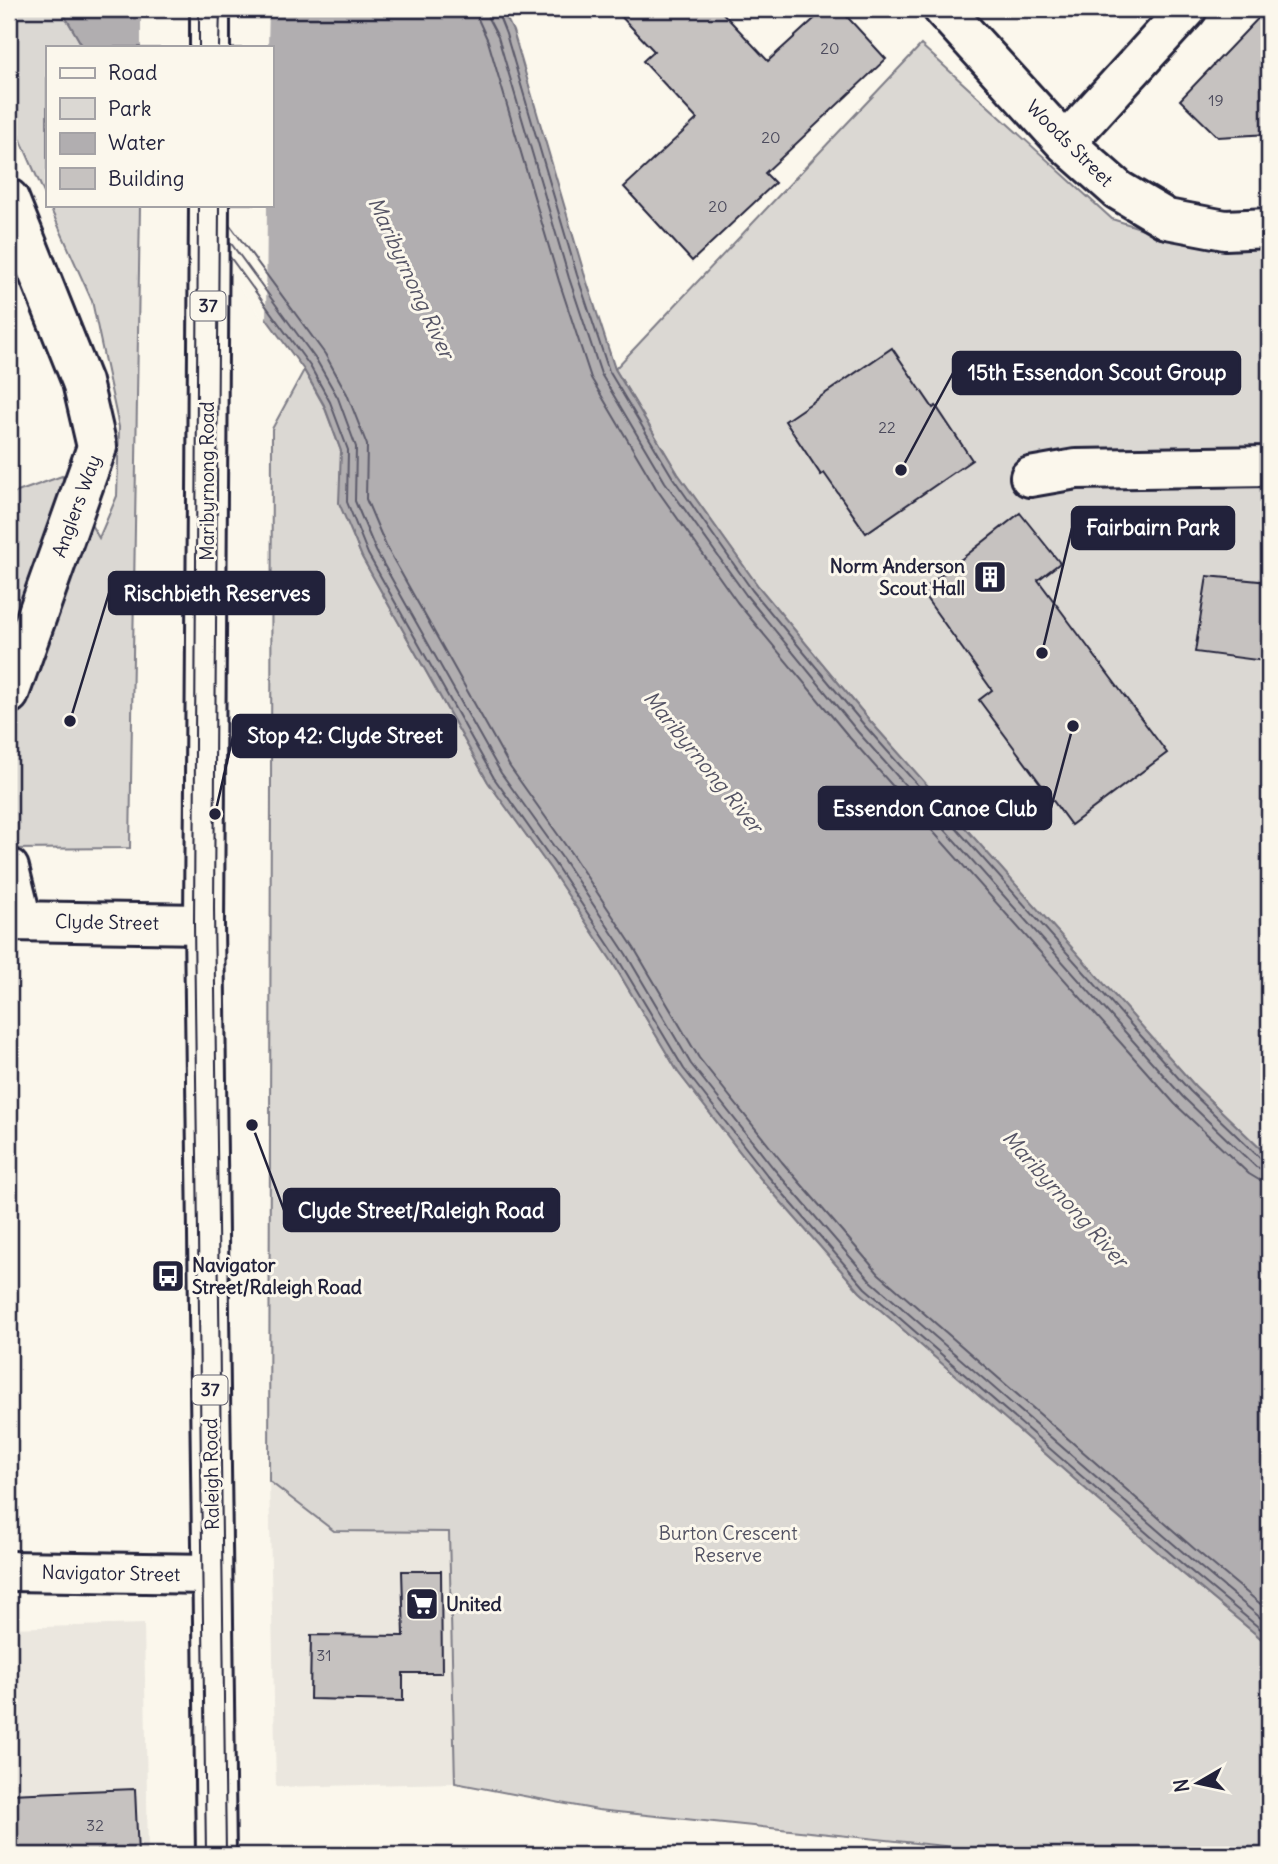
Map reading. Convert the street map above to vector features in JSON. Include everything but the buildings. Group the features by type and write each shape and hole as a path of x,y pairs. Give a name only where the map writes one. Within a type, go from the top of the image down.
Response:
{"main road":[{"path":"210,9 210,46"},
{"path":"1065,143 1187,9"},
{"name":"Woods Street","path":"951,13 1065,143 1118,190 1167,219 1224,230 1269,228"},
{"name":"Anglers Way","path":"9,199 82,382 97,447 9,694"},
{"name":"Maribyrnong Road","path":"204,924 209,206"},
{"path":"1030,477 1076,469 1269,466"},
{"path":"9,868 15,921"},
{"name":"Clyde Street","path":"15,921 204,924"},
{"name":"Raleigh Road","path":"204,924 216,1855"},
{"name":"Navigator Street","path":"9,1571 212,1574"}],"shaded area":[{"name":"United","path":"269,1481 334,1531 449,1532 455,1783 276,1787"},
{"path":"144,1624 148,1855 9,1855 9,1628"}],"green space":[{"path":"9,9 61,9 82,46 46,46 46,198 9,113"},
{"path":"921,45 1112,219 1162,235 1269,236 1269,1157 1195,1086 870,721 758,586 678,474 615,369"},
{"path":"49,206 140,206 130,848 9,849 9,495 62,476 99,538 117,496 119,427 92,301"},
{"name":"Burton Crescent Reserve","path":"304,370 324,406 341,451 340,503 362,557 488,782 550,868 613,963 678,1072 761,1179 860,1292 1181,1572 1269,1645 1269,1855 1031,1855 598,1810 455,1783 449,1532 334,1531 269,1481 272,429"}],"water":[{"name":"Maribyrnong River","path":"61,9 502,9 513,31 615,369 678,474 758,586 870,721 1195,1086 1269,1157 1269,1645 1181,1572 860,1292 761,1179 678,1072 613,963 550,868 488,782 362,557 339,503 341,451 324,405 304,370 184,206 273,206 273,46 82,46"}],"pier":[{"path":"141,9 269,9 268,46 141,46"},
{"path":"267,206 266,324 180,207"}],"tram line":[{"path":"199,9 199,46"},
{"path":"219,46 220,9"},
{"path":"198,206 194,924 206,1855"},
{"path":"219,206 214,908 226,1855"}],"place":[{"name":"15th Essendon Scout Group","path":"901,470"},
{"name":"Norm Anderson Scout Hall","path":"990,577"},
{"name":"Fairbairn Park","path":"1042,653"},
{"name":"Rischbieth Reserves","path":"70,721"},
{"name":"Essendon Canoe Club","path":"1073,726"},
{"name":"Stop 42: Clyde Street","path":"215,814"},
{"name":"Clyde Street/Raleigh Road","path":"252,1125"},
{"name":"Navigator Street/Raleigh Road","path":"168,1276"},
{"name":"United","path":"422,1604"}]}
